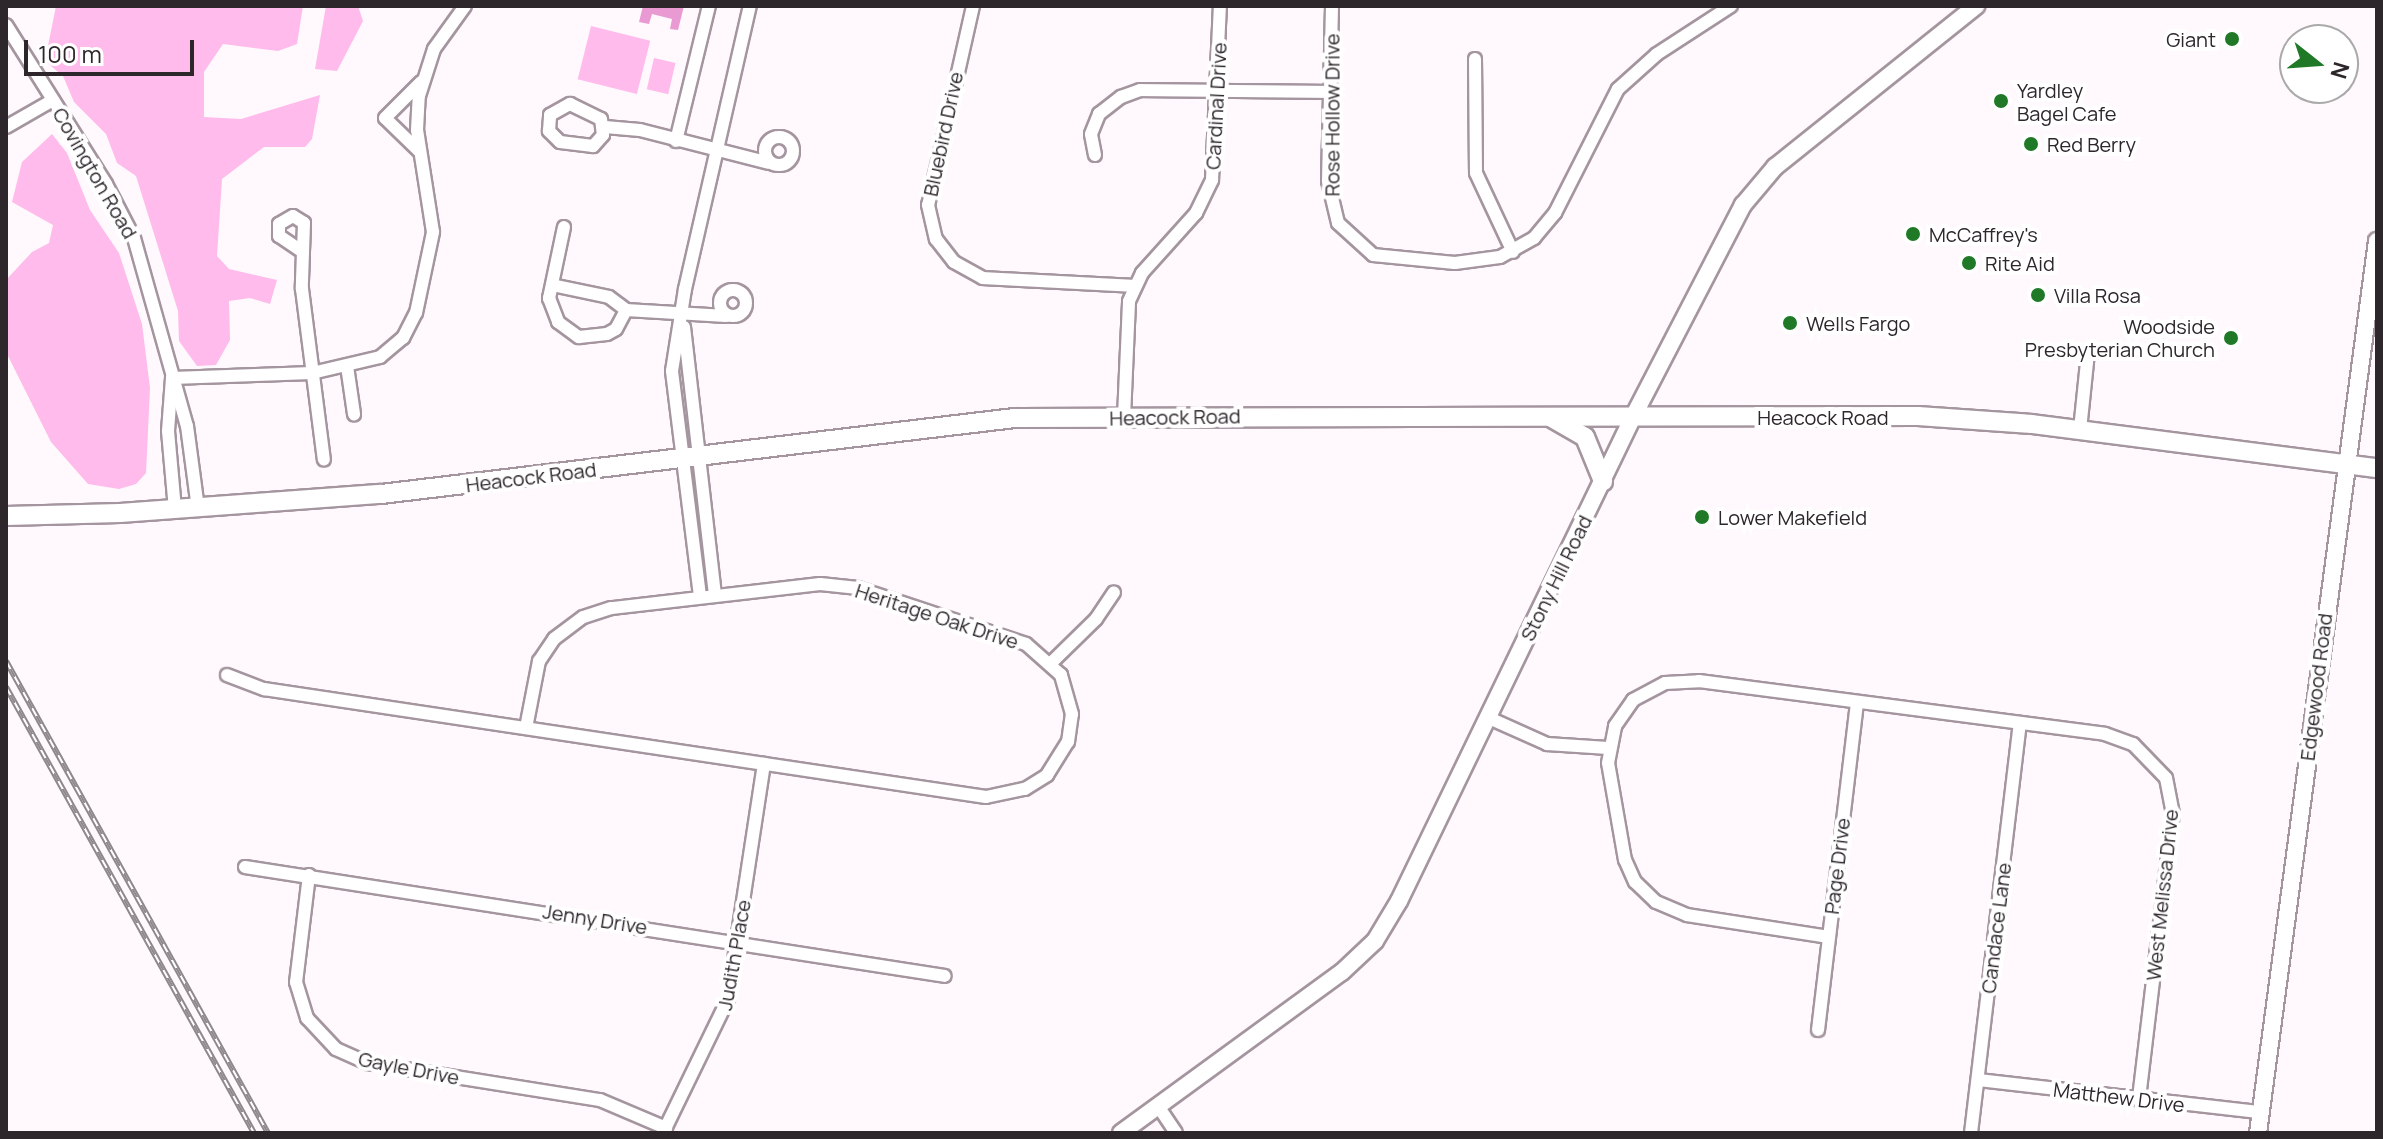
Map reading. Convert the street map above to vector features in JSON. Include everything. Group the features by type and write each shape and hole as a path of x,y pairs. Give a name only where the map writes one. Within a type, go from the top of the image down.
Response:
{"main road":[{"path":"1548,415 1585,437 1603,481"},
{"name":"Heacock Road","path":"6,516 198,508 691,457 988,420 1124,417 1918,416 2080,430 2377,468"}],"street":[{"path":"676,141 709,6"},
{"path":"715,594 672,371 682,311 750,6"},
{"name":"Bluebird Drive","path":"973,6 928,205 936,239 954,262 983,278 1135,286"},
{"name":"Cardinal Drive","path":"1124,417 1125,318 1135,286 1196,213 1212,180 1220,6"},
{"name":"Rose Hollow Drive","path":"1332,6 1329,193 1338,223 1353,241 1373,255 1402,262 1477,261 1513,252 1534,238 1555,213 1595,128 1628,78 1731,6"},
{"name":"Stony Hill Road","path":"1121,1133 1342,972 1375,941 1489,718 1633,417 1727,231 1758,185 1976,6"},
{"path":"172,378 312,373 347,366 390,351 416,313 433,232 416,116 421,82 434,49 457,9"},
{"name":"Covington Road","path":"6,25 134,238 187,426 198,508"},
{"path":"1475,59 1476,173 1513,252"},
{"path":"419,151 385,118 421,82"},
{"path":"1095,155 1094,126 1121,97 1154,88 1330,92"},
{"path":"6,127 53,100"},
{"path":"605,127 596,143 582,147 560,142 548,126 555,109 570,104 597,114 605,127 769,163"},
{"path":"564,227 550,309 572,335 607,334 616,329 626,310"},
{"name":"Edgewood Road","path":"2258,1133 2377,241"},
{"path":"303,252 302,289 324,460"},
{"path":"552,285 609,297 626,310 726,316"},
{"path":"2080,430 2088,353"},
{"path":"347,366 354,414"},
{"name":"Covington Road","path":"172,378 168,431 175,510"},
{"path":"691,457 700,596"},
{"name":"Heritage Oak Drive","path":"526,728 539,661 568,626 611,608 715,594 820,584 858,588 1003,635 1051,663"},
{"path":"227,675 264,689 986,797 1011,794 1047,775 1068,742 1070,699 1051,663 1096,619 1114,592"},
{"name":"West Melissa Drive","path":"1608,748 1615,726 1633,700 1671,681 2020,723 2123,739 2147,754 2169,786 2173,813 2139,1100"},
{"name":"Page Drive","path":"1818,1030 1857,702"},
{"path":"1489,718 1547,744 1608,748 1625,860 1647,895 1687,915 1829,937"},
{"name":"Candace Lane","path":"1971,1133 2020,723"},
{"name":"Judith Place","path":"664,1130 723,1018 738,941 764,764"},
{"name":"Jenny Drive","path":"245,867 738,941 945,976"},
{"name":"Gayle Drive","path":"309,875 296,982 307,1018 336,1049 368,1063 403,1070 600,1100 664,1130"},
{"name":"Matthew Drive","path":"1978,1080 2261,1112"},
{"path":"1158,1106 1176,1133"}],"shaded area":[{"path":"56,6 303,6 297,44 278,51 223,44 204,72 204,117 241,119 320,95 312,139 305,147 264,147 222,179 217,256 229,269 277,280 270,304 250,298 229,301 230,340 216,365 197,366 179,341 178,311 136,176 117,163 106,134 74,102 63,76 45,61"},
{"path":"326,6 358,6 363,21 337,71 315,69"},
{"path":"643,6 684,6 678,30 670,29 672,19 652,14 649,24 639,22"},
{"path":"591,26 650,41 637,94 578,79"},
{"path":"654,58 675,63 668,94 647,89"},
{"path":"52,134 67,153 90,210 119,253 142,324 150,388 146,473 136,484 119,489 88,484 51,442 8,356 6,280 32,252 49,243 53,225 12,202 22,162"}],"railway":[{"path":"6,661 268,1133"},
{"path":"6,687 254,1133"}],"place":[{"name":"Giant","path":"2232,39"},
{"name":"Yardley Bagel Cafe","path":"2001,101"},
{"name":"Red Berry","path":"2031,144"},
{"name":"McCaffrey's","path":"1913,234"},
{"name":"Rite Aid","path":"1969,263"},
{"name":"Villa Rosa","path":"2038,295"},
{"name":"Wells Fargo","path":"1790,323"},
{"name":"Woodside Presbyterian Church","path":"2231,338"},
{"name":"Lower Makefield","path":"1702,517"}]}
